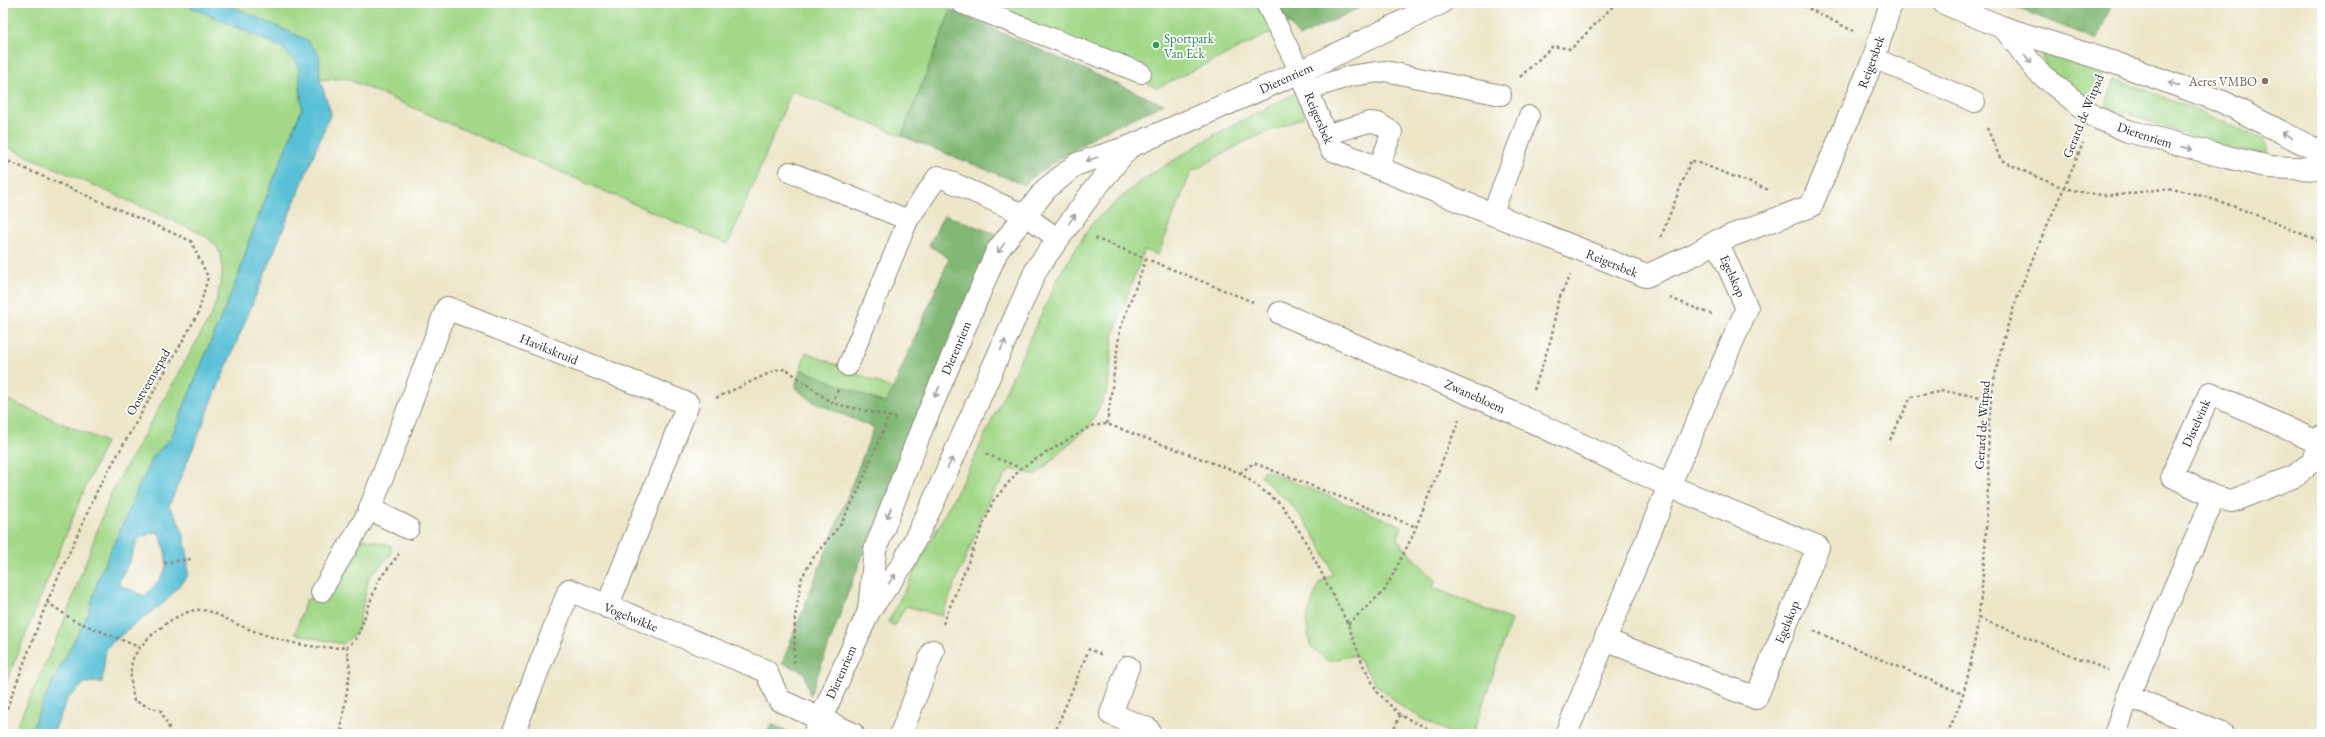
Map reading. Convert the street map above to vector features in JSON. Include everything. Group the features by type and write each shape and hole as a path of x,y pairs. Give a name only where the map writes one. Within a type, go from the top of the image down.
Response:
{"street":[{"name":"Dierenriem","path":"869,611 875,550 922,428 997,251 1046,190 1077,164 1130,148 1304,81 1441,3"},
{"name":"Reigersbek","path":"1304,81 1331,149 1646,276 1695,254 1717,241 1811,206 1877,51 1890,3"},
{"name":"Dierenriem","path":"1944,3 2004,28 2115,63 2224,102 2322,154"},
{"name":"Dierenriem","path":"2004,28 2038,72 2093,116 2128,131 2213,154 2270,167 2322,169"},
{"name":"Dierenriem","path":"817,726 869,611 903,564 931,507 1037,268 1093,191 1130,148"},
{"name":"Egelskop","path":"1566,734 1668,486 1747,308 1717,241"},
{"name":"Havikskruid","path":"370,509 447,308 688,404"},
{"name":"Zwanebloem","path":"1280,313 1470,394 1668,486"},
{"name":"Distelvink","path":"2210,393 2321,441 2312,462 2295,476 2232,501 2214,497 2172,476 2210,393"},
{"path":"607,607 688,404"},
{"name":"Egelskop","path":"1605,640 1756,698 1818,547 1668,486"},
{"path":"2115,734 2131,689 2214,497"},
{"path":"370,509 408,528"},
{"name":"Vogelwikke","path":"513,734 569,590 607,607 766,671 779,700"},
{"path":"901,734 933,651"},
{"path":"1128,667 1111,714 1151,732"},
{"path":"2131,689 2222,734"},
{"path":"779,700 817,726 853,734"}],"lane":[{"path":"961,3 1141,73"},
{"path":"1266,3 1304,81 1385,71 1501,95"},
{"path":"1877,51 1975,102"},
{"path":"1492,215 1529,116"},
{"path":"1326,135 1369,122 1378,123 1392,132 1378,169"},
{"path":"790,172 908,220"},
{"path":"848,366 908,220 938,176 1062,233"},
{"path":"321,592 370,509"}],"path":[{"path":"1501,95 1553,46 1571,49 1613,6 1618,3"},
{"path":"1798,3 1877,51"},
{"path":"1975,102 2001,160 2065,189 2107,195 2160,189 2178,191 2234,207 2322,242"},
{"name":"Gerard de Witpad","path":"1948,734 1963,694 1979,618 1984,560 1991,396 1999,352 2037,249 2065,189 2093,116"},
{"name":"Oostveensepad","path":"3,159 191,241 208,277 198,314 98,489 47,602 3,719"},
{"path":"1062,233 1146,259 1280,313"},
{"path":"1524,419 1551,339 1558,301 1582,251"},
{"path":"1107,424 1120,330 1146,259"},
{"path":"688,404 703,404 776,370 786,369 832,403"},
{"path":"1890,440 1911,397 1944,391 1981,397 1991,396"},
{"path":"1348,624 1385,590 1416,528 1470,394"},
{"path":"766,734 795,659 795,617 802,577 815,555 841,524 859,489 889,416"},
{"path":"933,651 993,501 1021,468 1091,426 1107,424 1240,473 1281,504 1302,535 1348,624 1363,665 1378,693 1400,715 1440,734"},
{"path":"1240,473 1254,463 1416,528"},
{"path":"172,734 161,711 134,701 131,683 132,662 140,646 184,612 202,610 264,635 326,649 347,647 357,638 378,581 402,550 408,528"},
{"path":"164,563 191,559"},
{"path":"47,602 73,620 140,646"},
{"path":"1979,618 2131,689"},
{"path":"1788,620 1963,694"},
{"path":"347,647 350,671 341,729 348,734"},
{"path":"1054,734 1089,649 1128,667"},
{"path":"1392,734 1400,715"}],"green space":[{"path":"3,3 182,3 281,47 298,64 302,108 250,238 239,274 171,438 153,457 138,488 99,576 89,612 52,683 29,734 13,734 62,627 111,493 213,312 222,278 222,260 213,242 192,229 3,145"},
{"path":"224,3 937,3 951,10 902,136 792,91 728,245 345,78 320,80 319,55 307,40"},
{"name":"Sportpark Van Eck","path":"978,3 1332,3 1157,88"},
{"path":"1276,3 1369,3 1299,37"},
{"path":"2005,3 2112,3 2097,40"},
{"path":"951,10 1164,104 1098,134 1030,179 1025,185 902,136"},
{"path":"2038,46 2105,72 2089,108 2046,66"},
{"path":"2115,79 2182,104 2264,140 2268,150 2264,155 2201,140 2105,106"},
{"path":"1298,92 1304,117 1242,143 1191,172 1158,255 1144,250 1113,336 1108,390 1090,425 1036,475 1010,469 990,497 942,616 906,606 894,626 888,622 974,459 1060,274 1093,222 1139,182 1216,134"},
{"path":"944,215 996,234 853,579 810,696 804,672 782,663 874,428 814,402 795,388 800,369 886,404 949,259 929,245"},
{"path":"806,352 893,389 886,404 800,369"},
{"path":"3,398 106,442 84,490 3,690"},
{"path":"1264,470 1402,526 1397,540 1436,581 1432,587 1511,620 1473,734 1452,734 1405,709 1377,686 1355,655 1328,661 1310,646 1306,620 1319,583 1333,574 1319,544 1307,524 1293,507 1263,479 1261,475"},
{"path":"362,539 391,545 391,555 369,577 357,632 343,644 295,634 306,600 328,594"},
{"path":"771,724 793,734 767,734"}],"water":[{"path":"182,3 224,3 307,40 319,55 320,80 331,113 169,506 182,530 186,548 188,575 165,602 132,626 106,648 102,682 85,683 67,699 53,734 29,734 52,683 89,612 99,576 138,488 153,457 171,438 239,274 250,238 302,108 298,64 281,47","holes":["154,532 160,534 165,554 166,568 153,588 144,596 118,584 131,558 138,539"]}],"place":[{"name":"Sportpark Van Eck","path":"1156,45"},
{"name":"Aeres VMBO","path":"2265,81"}]}
